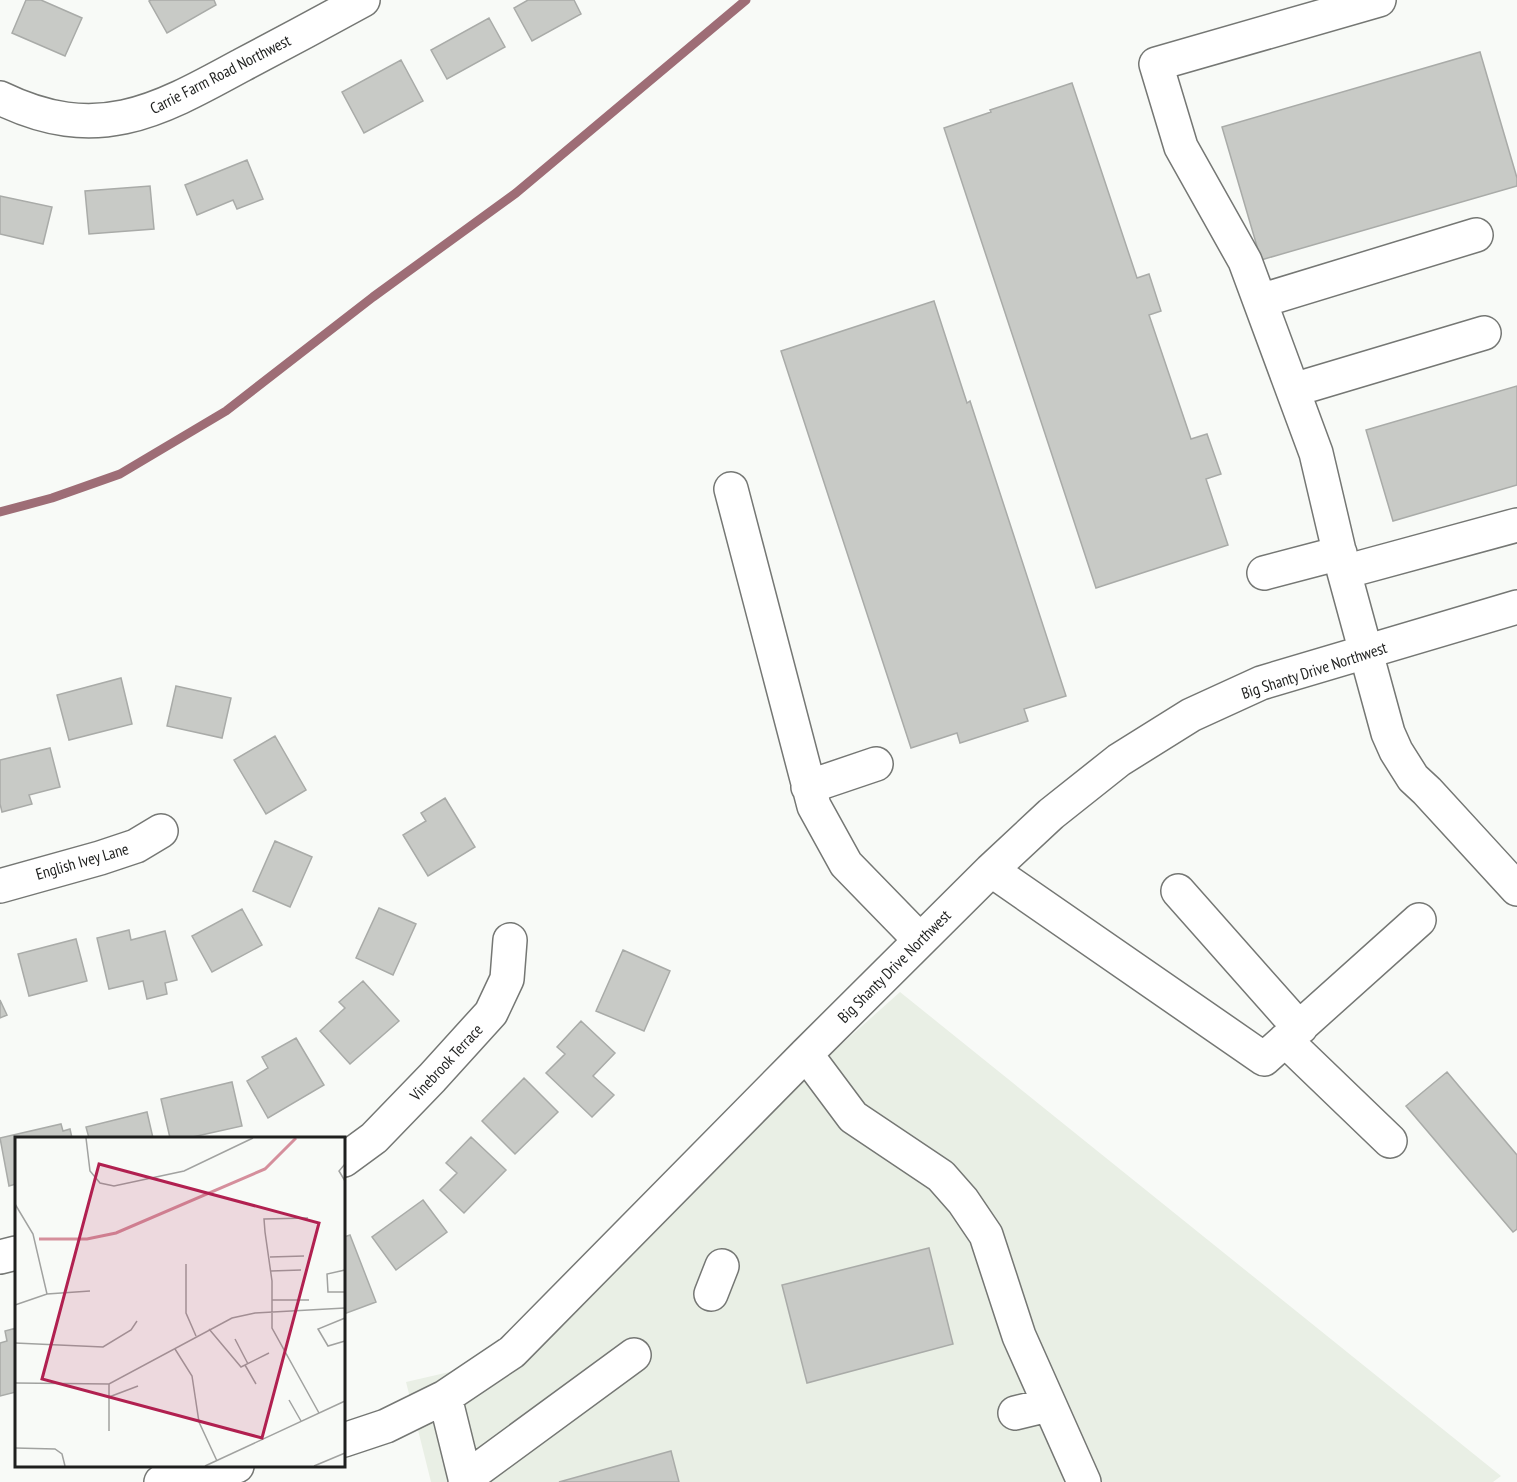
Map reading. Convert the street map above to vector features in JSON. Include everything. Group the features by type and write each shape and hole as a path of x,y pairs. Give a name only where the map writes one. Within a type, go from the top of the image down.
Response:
{"street":[{"name":"Carrie Farm Road Northwest","path":"0,98 39,114 63,118 113,119 134,116 190,93 363,0"},
{"path":"1379,0 1156,64 1181,147 1245,261 1317,453 1342,562 1388,733 1413,778 1428,791 1517,889"},
{"path":"1260,301 1476,235"},
{"path":"1293,390 1484,333"},
{"path":"731,489 814,806 846,864 920,940"},
{"path":"1264,573 1342,562 1517,525"},
{"name":"Big Shanty Drive Northwest","path":"345,1440 386,1426 445,1397 512,1352 991,870 1051,814 1119,760 1191,715 1261,683 1517,607"},
{"path":"808,787 876,764"},
{"name":"English Ivey Lane","path":"0,886 136,846 160,831"},
{"path":"991,870 1264,1059 1419,920"},
{"path":"1178,891 1287,1014 1293,1034 1390,1141"},
{"name":"Vinebrook Terrace","path":"345,1159 374,1138 491,1013 507,979 510,939"},
{"path":"806,1054 850,1127 941,1176 963,1201 986,1235 1019,1336 1084,1482"},
{"path":"0,1257 15,1253"},
{"path":"445,1397 466,1480 634,1355"},
{"path":"1015,1413 1048,1405"},
{"path":"161,1482 232,1467"}],"shaded area":[{"path":"900,992 1501,1476 1493,1482 431,1482 406,1382 484,1364"}],"building":[{"path":"26,0 41,0 82,18 65,56 12,33"},
{"path":"214,0 216,5 167,33 149,1"},
{"path":"528,0 574,0 581,14 532,41 514,8"},
{"path":"489,18 505,47 447,79 431,50"},
{"path":"1480,52 1517,178 1517,186 1261,260 1222,127"},
{"path":"401,60 423,101 364,133 342,92"},
{"path":"1072,83 1137,278 1149,274 1161,311 1149,315 1191,439 1207,434 1221,474 1206,479 1228,545 1096,588 944,128"},
{"path":"247,160 263,199 237,209 233,200 197,215 185,185"},
{"path":"150,186 154,229 89,234 85,191"},
{"path":"0,196 52,207 43,244 0,234"},
{"path":"934,301 967,403 970,401 1066,696 1024,709 1028,721 960,743 957,733 911,748 781,351"},
{"path":"1517,386 1517,485 1393,521 1366,430"},
{"path":"121,678 132,724 69,740 57,695"},
{"path":"176,686 231,698 222,738 167,726"},
{"path":"275,736 306,790 266,814 234,760"},
{"path":"50,748 60,787 29,795 32,804 2,812 0,760"},
{"path":"445,798 475,847 428,876 403,835 426,821 421,813"},
{"path":"275,841 312,857 290,907 253,891"},
{"path":"379,908 416,924 393,975 356,958"},
{"path":"242,909 262,945 212,972 192,936"},
{"path":"129,930 131,940 165,931 177,980 165,983 167,994 147,999 143,981 109,989 97,938"},
{"path":"76,939 87,981 29,996 18,954"},
{"path":"623,950 670,971 644,1031 596,1011"},
{"path":"363,981 399,1021 350,1064 320,1031 345,1008 339,1002"},
{"path":"0,1000 7,1015 0,1018"},
{"path":"581,1021 615,1053 593,1076 614,1095 592,1117 546,1073 565,1054 557,1047"},
{"path":"296,1038 324,1085 268,1118 247,1081 268,1068 262,1057"},
{"path":"1447,1072 1517,1155 1517,1229 1513,1232 1406,1106"},
{"path":"524,1078 558,1112 515,1154 482,1121"},
{"path":"232,1082 242,1126 192,1137 170,1137 161,1099"},
{"path":"147,1112 153,1137 89,1137 86,1127"},
{"path":"61,1124 63,1131 70,1129 72,1137 15,1137 15,1184 9,1186 0,1138"},
{"path":"471,1137 506,1170 464,1213 440,1190 457,1173 446,1163"},
{"path":"423,1200 447,1232 396,1270 372,1237"},
{"path":"350,1235 376,1302 345,1314 345,1237"},
{"path":"929,1248 953,1344 807,1383 782,1285"},
{"path":"15,1328 15,1392 0,1396 0,1343 7,1341 5,1331"},
{"path":"671,1451 679,1482 559,1482"}],"waterway":[{"path":"0,512 52,498 120,474 226,411 373,297 516,193 746,0"}]}
